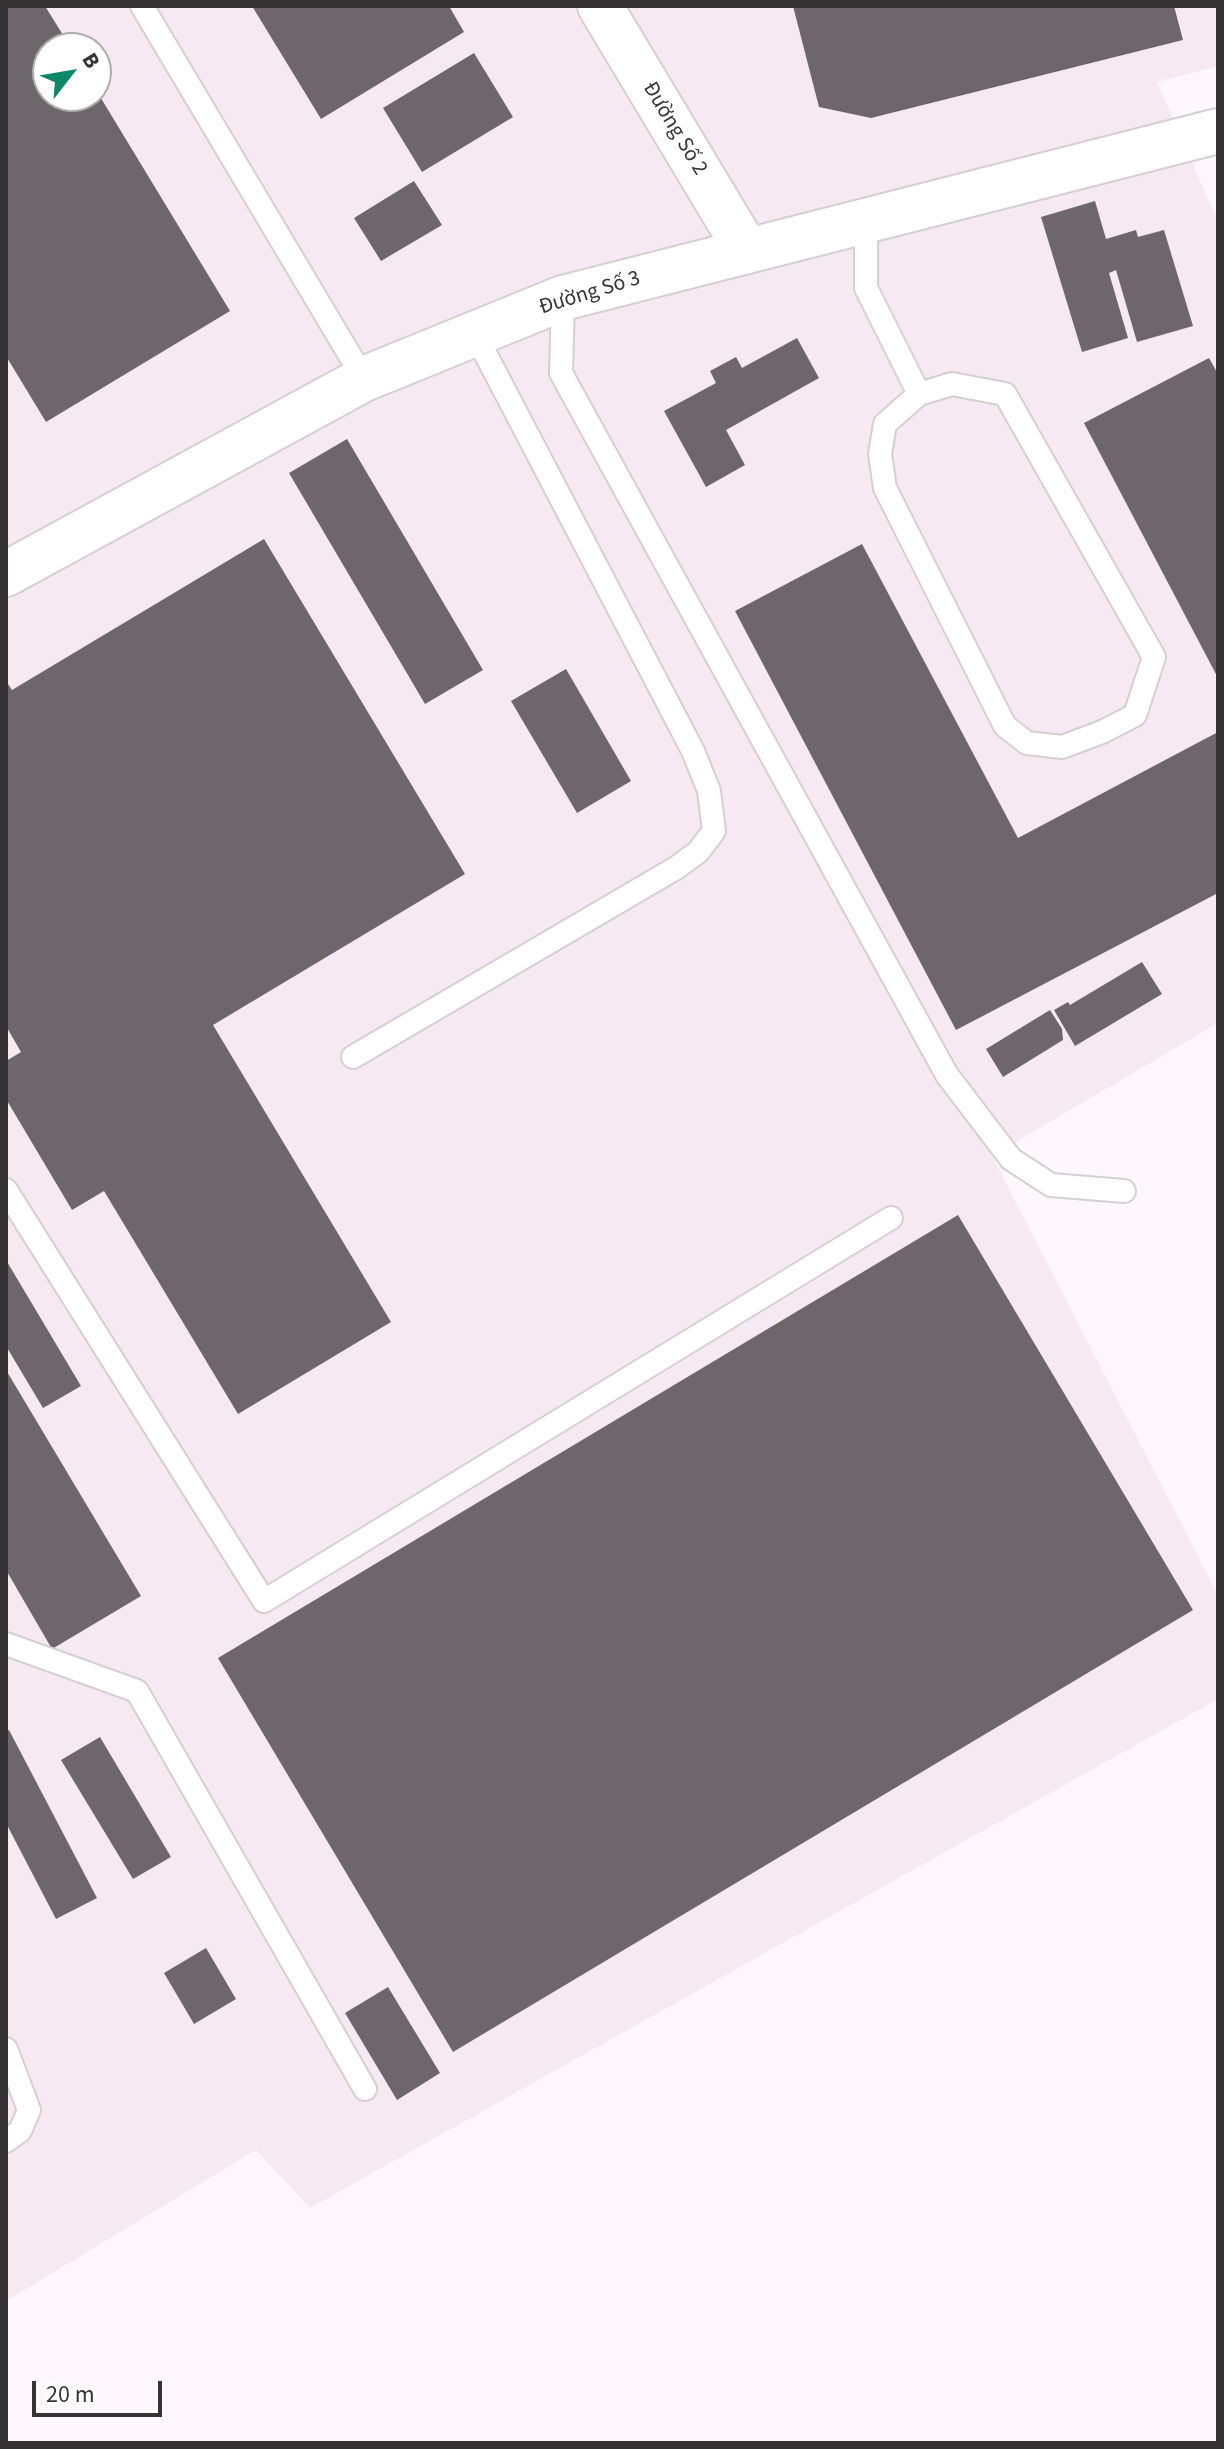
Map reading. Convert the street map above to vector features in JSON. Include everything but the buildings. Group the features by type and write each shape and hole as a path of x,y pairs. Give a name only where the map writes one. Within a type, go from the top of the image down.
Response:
{"street":[{"name":"Đường Số 2","path":"600,6 747,251"},
{"name":"Đường Số 3","path":"6,574 364,379 563,298 1218,131"}],"lane":[{"path":"142,6 364,379"},
{"path":"866,221 866,288 919,394"},
{"path":"563,298 561,373 947,1075 1011,1159 1051,1185 1124,1191"},
{"path":"353,1057 676,868 698,852 714,831 709,791 693,751 475,334"},
{"path":"952,384 1005,394 1154,657 1135,715 1062,747 1027,743 1005,726 885,488 880,454 885,424 919,394 952,384"},
{"path":"6,1190 264,1601 891,1218"},
{"path":"6,1644 137,1691 365,2089"},
{"path":"6,2049 29,2110 20,2131 6,2141"}],"shaded area":[{"path":"6,6 1218,6 1218,66 1157,82 1218,222 1218,1023 992,1156 1218,1595 1218,1699 310,2208 256,2150 6,2301"}]}
